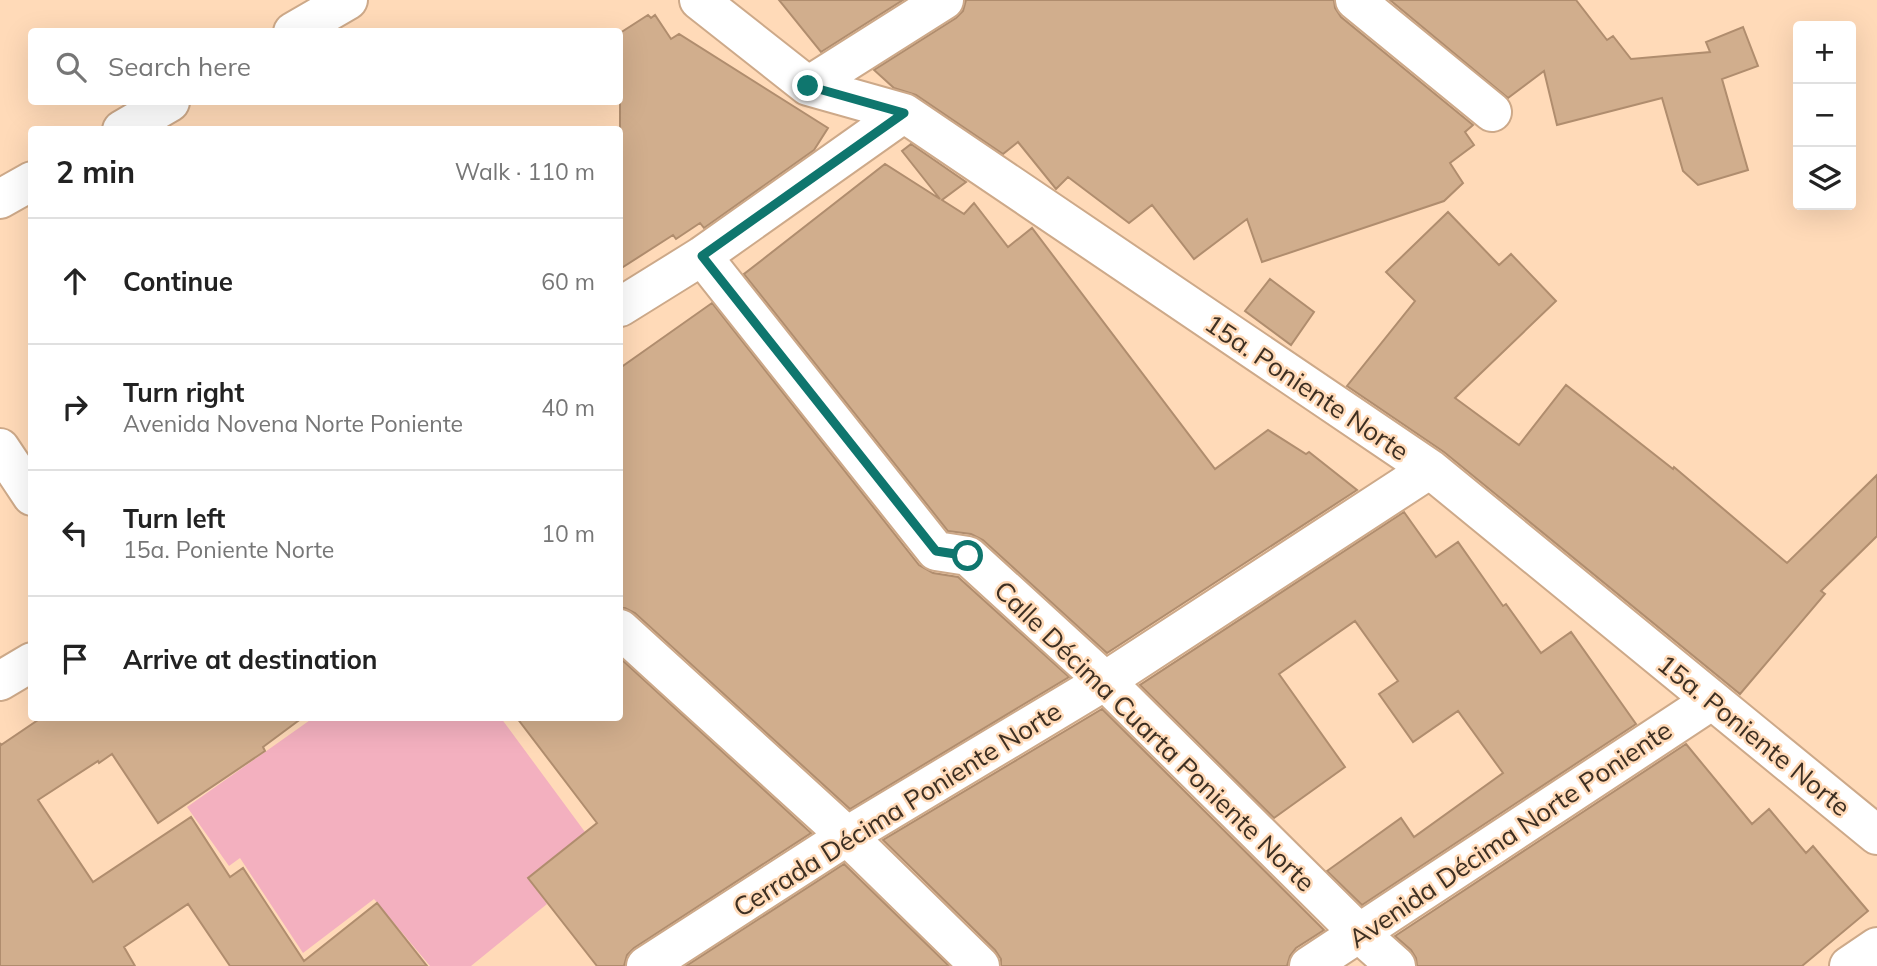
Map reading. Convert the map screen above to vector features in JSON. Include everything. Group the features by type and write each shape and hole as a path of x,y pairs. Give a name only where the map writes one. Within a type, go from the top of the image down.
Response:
{"street":[{"path":"300,28 348,0"},
{"name":"15a. Poniente Norte","path":"699,0 808,86 904,113 1430,469 1877,835"},
{"path":"808,86 944,0"},
{"path":"1355,0 1492,112"},
{"path":"129,126 165,105"},
{"path":"623,305 702,256 904,113"},
{"path":"0,199 28,183"},
{"name":"Calle Décima Cuarta Poniente Norte","path":"702,256 936,551 968,556 1105,681 1360,934 1396,966"},
{"path":"0,448 28,490"},
{"name":"Cerrada Décima Poniente Norte","path":"646,966 847,836 1105,681 1430,469"},
{"path":"623,632 847,836 980,966"},
{"path":"0,681 28,664"},
{"name":"Avenida Décima Norte Poniente","path":"1309,966 1711,701"},
{"path":"1849,966 1877,947"}],"shaded area":[{"path":"309,721 503,721 585,832 528,878 547,904 471,966 430,966 374,899 303,953 240,858 229,866 187,807"}],"building":[{"path":"779,0 903,0 821,52"},
{"path":"966,0 1334,0 1335,8 1341,17 1473,125 1465,132 1474,145 1450,163 1463,183 1444,201 1262,262 1247,219 1194,259 1152,205 1129,223 1068,177 1056,189 1018,142 1003,154 916,95 894,88 874,70 956,18 963,11"},
{"path":"1390,0 1576,0 1607,40 1613,36 1631,59 1710,52 1706,42 1743,27 1758,66 1722,79 1748,170 1698,185 1683,171 1662,98 1557,125 1544,71 1508,98"},
{"path":"648,15 651,18 655,15 671,39 679,34 828,128 814,150 704,228 700,223 676,239 673,235 623,267 623,126 620,126 620,105 623,105 623,31"},
{"path":"911,144 966,182 942,200 964,214 974,203 1008,247 1032,228 1215,469 1268,430 1306,454 1309,452 1357,490 1107,653 983,540 971,534 948,531 744,274 885,164 940,199 902,151"},
{"path":"1448,212 1499,265 1511,254 1556,301 1455,398 1519,445 1566,385 1673,469 1674,467 1787,563 1877,475 1877,536 1821,591 1825,594 1740,694 1444,452 1347,386 1415,301 1386,272"},
{"path":"1270,279 1314,312 1291,345 1245,311"},
{"path":"712,303 919,565 933,573 958,577 1069,677 850,809 635,613 623,608 623,366"},
{"path":"1404,512 1436,557 1458,542 1503,606 1506,604 1541,653 1571,632 1636,724 1362,905 1327,871 1401,818 1414,837 1503,773 1458,711 1413,742 1379,694 1398,681 1355,621 1279,674 1345,767 1274,818 1140,685"},
{"path":"623,661 811,833 634,948 627,955 624,966 597,966 528,878 597,823 519,721 623,721"},
{"path":"1102,709 1324,930 1296,948 1287,966 1001,966 1001,959 995,950 883,840"},
{"path":"37,721 298,721 263,747 265,751 158,823 112,754 38,800 93,882 191,817 230,877 243,868 304,961 377,903 427,966 230,966 188,904 124,947 135,966 0,966 0,743 1,745"},
{"path":"1686,744 1752,824 1769,809 1806,853 1813,846 1868,911 1802,966 1417,966 1411,950 1395,936"},
{"path":"844,864 949,966 686,966"}],"route":[{"path":"808,86 904,113 702,256 936,551 968,556"}]}
